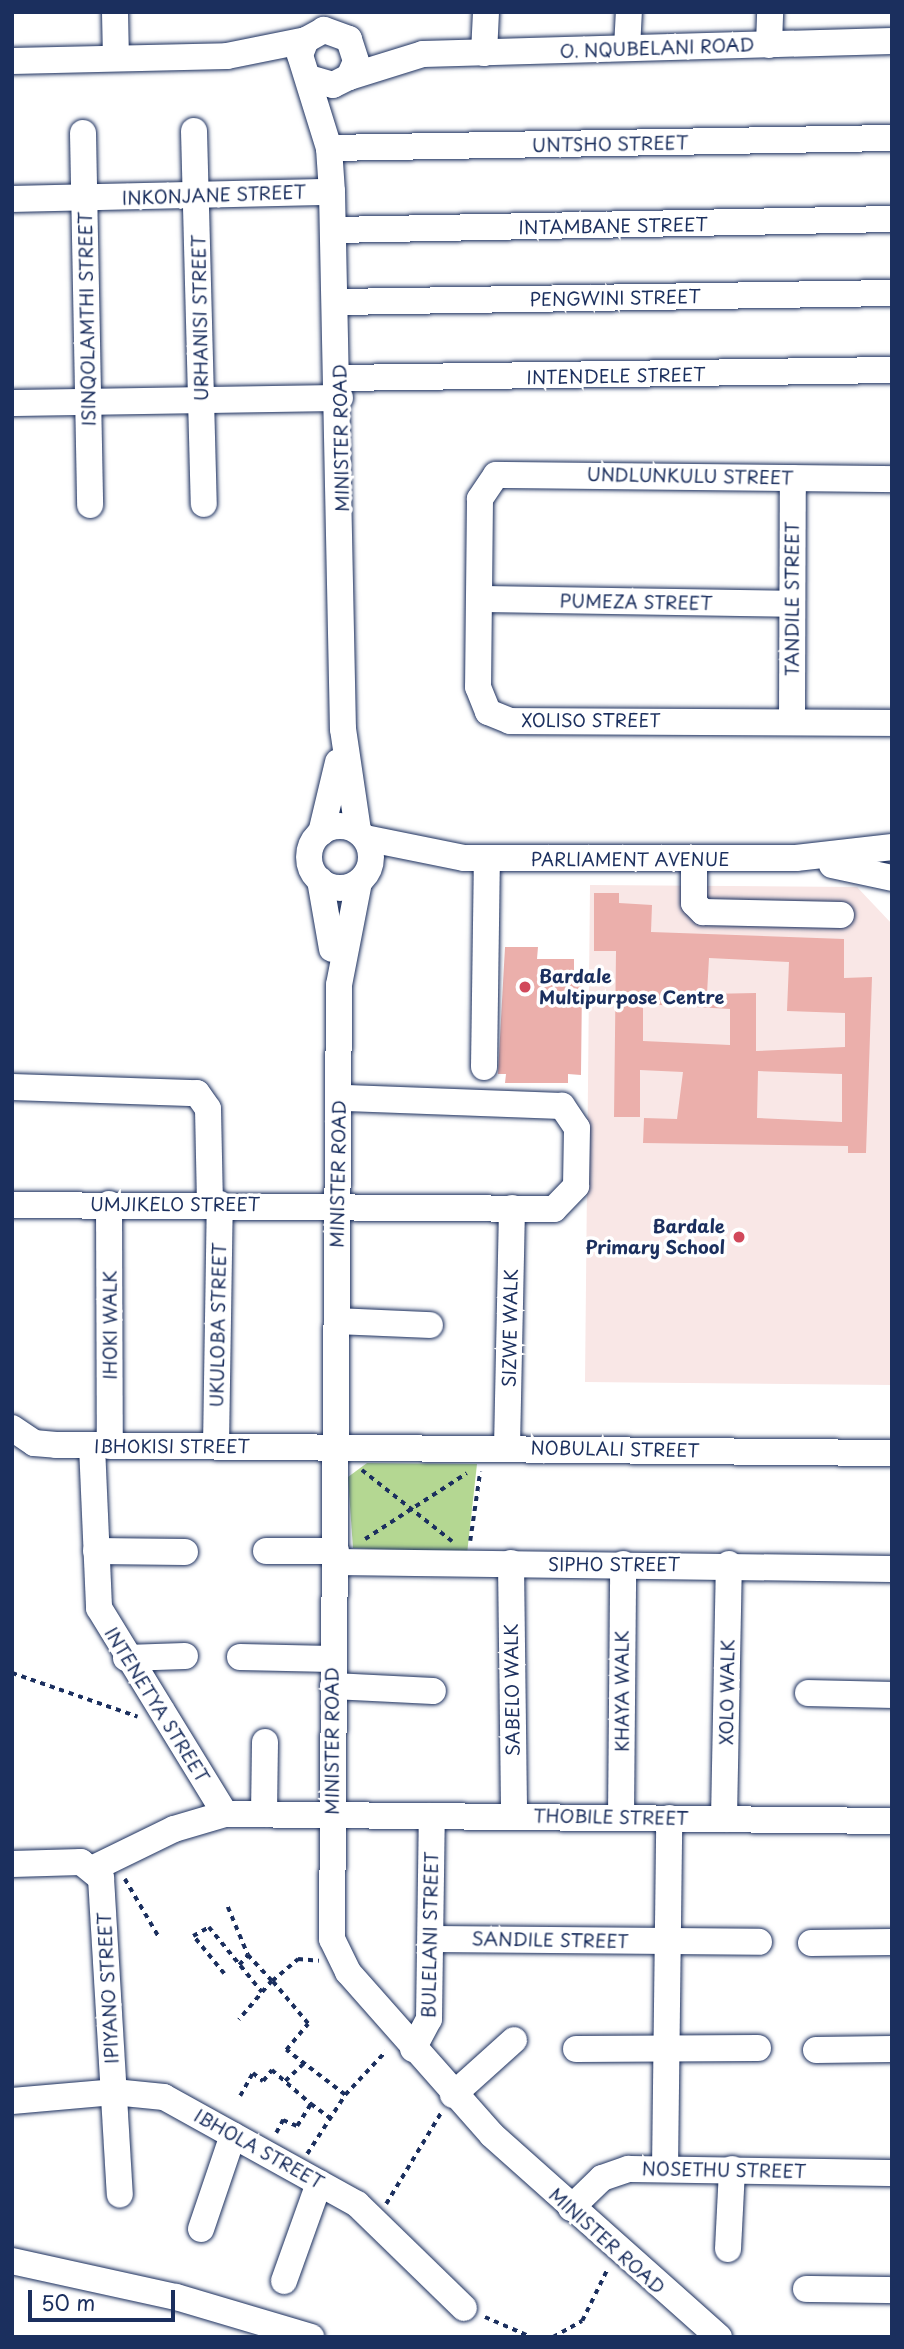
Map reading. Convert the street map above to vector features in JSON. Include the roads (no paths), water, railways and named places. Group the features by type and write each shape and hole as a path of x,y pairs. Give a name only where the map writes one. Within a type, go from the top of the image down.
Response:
{"street":[{"path":"115,12 116,58"},
{"path":"484,53 486,12"},
{"path":"627,48 629,12"},
{"path":"769,45 770,12"},
{"path":"12,61 227,56 306,75 325,85 348,78 356,61 345,29 315,28 227,56"},
{"path":"306,75 315,28"},
{"name":"O. NQUBELANI ROAD","path":"345,29 423,54"},
{"name":"O. NQUBELANI ROAD","path":"348,78 423,54 892,41"},
{"name":"MINISTER ROAD","path":"306,75 329,148 338,302 343,729 362,835"},
{"name":"MINISTER ROAD","path":"329,148 348,78"},
{"name":"URHANISI STREET","path":"194,131 204,504"},
{"name":"ISINQOLAMTHI STREET","path":"83,133 90,505"},
{"name":"UNTSHO STREET","path":"329,148 892,138"},
{"name":"INKONJANE STREET","path":"12,200 332,192"},
{"name":"INTAMBANE STREET","path":"334,230 892,219"},
{"name":"PENGWINI STREET","path":"338,302 892,293"},
{"name":"INTENDELE STREET","path":"12,403 202,398 340,388 892,370"},
{"name":"UNDLUNKULU STREET","path":"490,478 892,479"},
{"name":"XOLISO STREET","path":"490,478 480,499 478,687 481,701 498,718 792,719 892,723"},
{"name":"TANDILE STREET","path":"792,719 793,478"},
{"name":"PUMEZA STREET","path":"480,600 791,604"},
{"name":"MINISTER ROAD","path":"321,833 343,729"},
{"path":"339,826 362,835 372,857 362,879 339,888 320,880 310,860 321,833 339,826"},
{"name":"PARLIAMENT AVENUE","path":"362,835 475,859"},
{"path":"892,849 892,876"},
{"name":"PARLIAMENT AVENUE","path":"362,879 475,859 796,858 892,849"},
{"name":"PARLIAMENT AVENUE","path":"796,858 892,876"},
{"path":"475,859 484,1067"},
{"path":"694,860 694,903 704,912 841,915"},
{"name":"MINISTER ROAD","path":"338,985 362,879"},
{"name":"MINISTER ROAD","path":"320,880 338,985 337,1557 332,1659 331,1928 341,1962 453,2095 619,2252 719,2337"},
{"name":"UKULOBA STREET","path":"12,1087 197,1093 208,1109 215,1204 216,1446"},
{"name":"UMJIKELO STREET","path":"12,1205 215,1204 554,1209 573,1194 577,1128 562,1105 339,1098"},
{"name":"IHOKI WALK","path":"101,1446 109,1204"},
{"name":"SIZWE WALK","path":"507,1447 512,1209"},
{"path":"337,1321 430,1325"},
{"name":"IBHOKISI STREET","path":"12,1429 34,1443 101,1446 337,1447"},
{"name":"INTENETYA STREET","path":"101,1446 96,1551 99,1608 169,1730 225,1814"},
{"name":"NOBULALI STREET","path":"337,1447 892,1453"},
{"path":"96,1551 185,1552"},
{"name":"SIPHO STREET","path":"266,1551 337,1557 474,1558 511,1563 729,1564 892,1569"},
{"name":"SABELO WALK","path":"511,1563 513,1816"},
{"name":"KHAYA WALK","path":"621,1817 623,1564"},
{"name":"XOLO WALK","path":"724,1819 729,1564"},
{"path":"126,1658 185,1656"},
{"path":"240,1657 332,1659"},
{"path":"333,1686 433,1691"},
{"path":"808,1693 892,1695"},
{"path":"264,1814 265,1742"},
{"path":"12,1864 104,1863 174,1829 225,1814 331,1813"},
{"name":"THOBILE STREET","path":"331,1813 892,1821"},
{"name":"BULELANI STREET","path":"407,2042 429,2025 432,1816"},
{"path":"665,2169 669,1818"},
{"name":"IPIYANO STREET","path":"104,1863 103,1887 120,2194"},
{"name":"SANDILE STREET","path":"432,1939 759,1942"},
{"path":"811,1943 892,1942"},
{"path":"453,2095 514,2040"},
{"path":"576,2049 758,2048"},
{"path":"816,2050 892,2049"},
{"name":"IBHOLA STREET","path":"12,2101 114,2092 159,2095 308,2177 377,2221 464,2308"},
{"path":"201,2229 233,2135"},
{"name":"NOSETHU STREET","path":"571,2208 609,2173 665,2169 892,2173"},
{"path":"728,2249 732,2169"},
{"path":"284,2281 308,2177"},
{"path":"12,2261 176,2297 311,2337"},
{"path":"806,2289 892,2290"}],"place":[{"name":"Bardale Multipurpose Centre","path":"525,987"},
{"name":"Bardale Primary School","path":"739,1237"}]}
